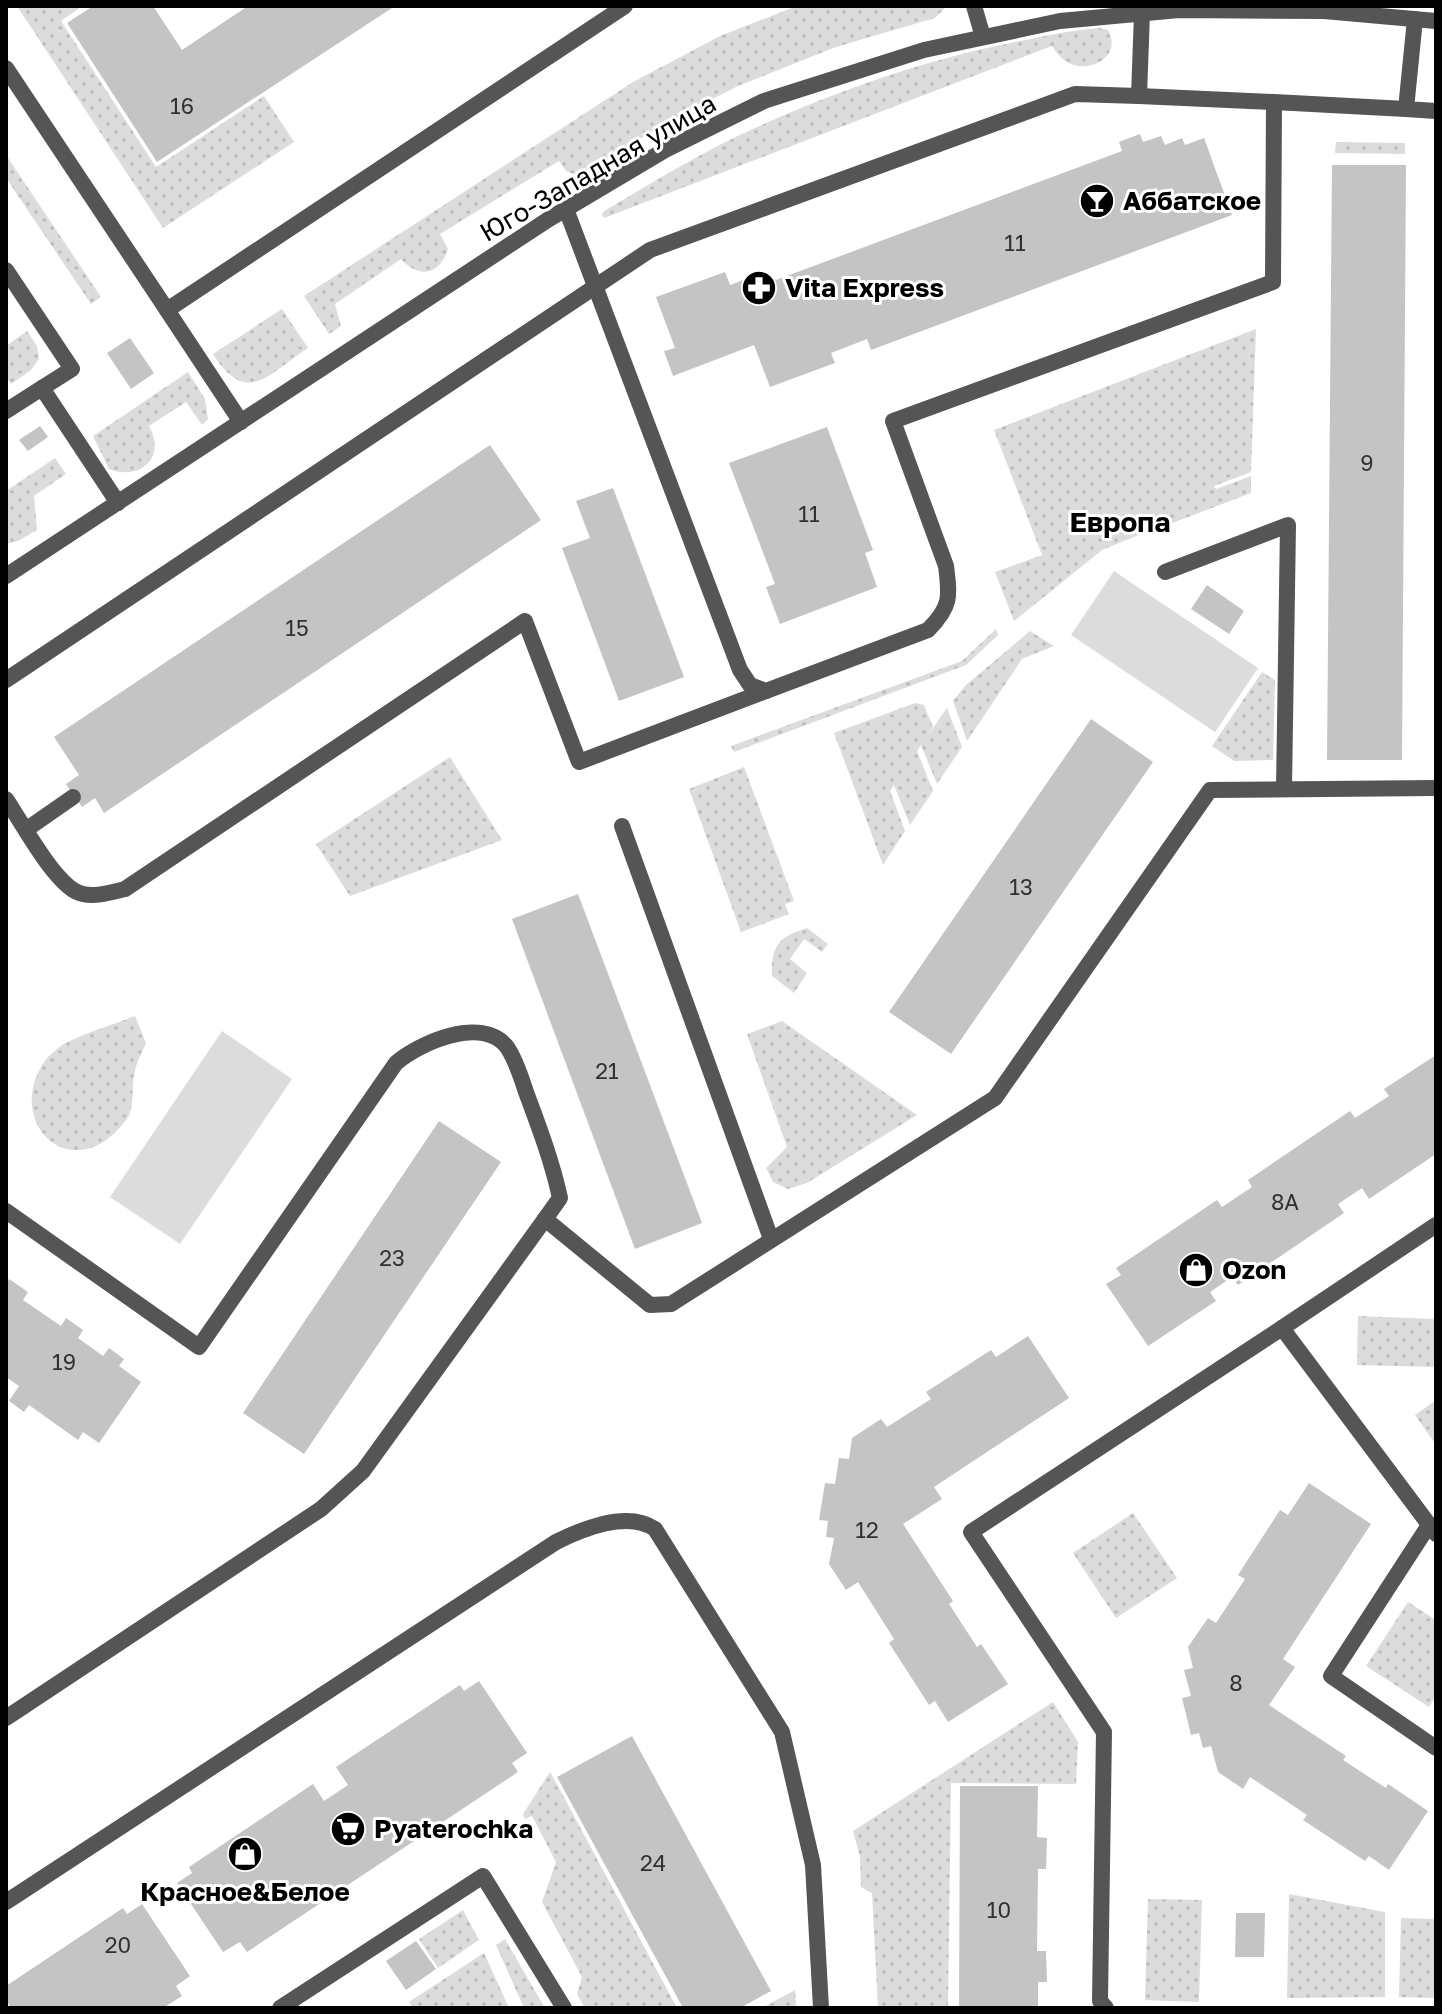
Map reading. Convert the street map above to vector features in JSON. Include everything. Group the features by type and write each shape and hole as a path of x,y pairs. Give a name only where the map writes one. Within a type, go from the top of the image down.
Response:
{"street":[{"path":"167,310 625,6"},
{"path":"974,6 983,37"},
{"name":"Юго-Западная улица","path":"6,576 566,209 665,150 764,101 924,50 1060,21 1179,10 1324,11 1436,21"},
{"path":"1139,96 1142,13"},
{"path":"1406,109 1415,19"},
{"path":"6,68 241,422"},
{"path":"6,680 650,250 1075,94 1436,111"},
{"path":"6,799 59,877 77,893 104,894 125,889 525,621 579,762 928,630 945,613 949,590 946,566 893,421 1273,282 1274,102"},
{"path":"566,209 740,670 750,685 766,691"},
{"path":"6,270 72,369 6,411"},
{"path":"42,388 118,503"},
{"path":"1165,572 1288,525 1284,789"},
{"path":"545,1219 650,1305 671,1304 995,1098 1210,790 1436,788"},
{"path":"27,829 73,797"},
{"path":"622,826 771,1239"},
{"path":"6,1211 199,1347 396,1063 411,1050 470,1032 489,1034 506,1045 552,1160 560,1198 363,1471 345,1489 321,1509 6,1718"},
{"path":"1106,2008 1100,2001 1104,1732 971,1532 1436,1225"},
{"path":"1282,1328 1433,1529 1331,1676 1436,1748"},
{"path":"6,1902 556,1542 593,1527 633,1522 655,1529 782,1732 813,1865 821,2008"},
{"path":"280,2008 483,1876 564,2008"}],"shaded area":[{"path":"17,6 82,6 61,21 156,167 264,96 294,142 163,228"},
{"path":"797,6 947,6 935,18 836,47 738,86 679,116 578,176 566,171 559,161 440,234 448,249 434,269 415,270 401,259 335,304 341,326 329,334 304,296 633,82 720,36"},
{"path":"1100,28 1108,30 1111,47 1103,60 1096,64 1071,64 1052,46 604,218 602,214 716,147 786,114 848,90 977,50"},
{"path":"1336,142 1405,143 1405,154 1335,153"},
{"path":"6,155 101,297 91,304 6,178"},
{"path":"282,309 308,348 258,381 247,383 236,379 213,354"},
{"path":"1256,329 1251,472 1214,486 1216,489 1251,476 1251,493 1154,530 1148,515 1135,519 1141,534 1102,550 1014,621 995,572 1042,555 994,430"},
{"path":"27,331 37,346 39,359 31,370 11,384 6,377 6,346"},
{"path":"188,372 205,399 208,419 202,425 186,402 149,426 155,448 147,464 131,472 109,469 93,436"},
{"path":"55,458 66,474 34,496 37,530 6,544 6,491"},
{"path":"1114,571 1258,668 1215,732 1071,635"},
{"path":"996,629 998,635 966,665 734,752 731,746 962,661"},
{"path":"1030,631 1054,646 1022,659 967,741 953,701 966,685"},
{"path":"1262,672 1275,680 1273,760 1234,761 1212,746"},
{"path":"915,703 924,705 933,727 924,741 947,708 962,747 937,784 921,745 917,751 933,791 910,825 894,785 890,791 905,831 883,865 834,733"},
{"path":"450,757 502,840 350,896 316,844"},
{"path":"744,767 794,901 785,904 789,914 741,932 689,789"},
{"path":"807,928 828,944 822,952 804,939 790,959 807,973 794,993 772,976 773,957 783,939"},
{"path":"135,1016 146,1043 136,1067 127,1119 106,1140 85,1149 65,1149 49,1140 37,1124 32,1104 35,1081 47,1058 74,1039"},
{"path":"782,1021 917,1115 807,1183 788,1189 773,1182 766,1168 787,1147 747,1034"},
{"path":"222,1031 292,1079 180,1244 110,1197"},
{"path":"1358,1316 1436,1319 1436,1367 1357,1365"},
{"path":"1436,1400 1436,1445 1415,1415"},
{"path":"1133,1513 1177,1578 1116,1618 1073,1553"},
{"path":"1408,1602 1436,1620 1436,1696 1429,1707 1366,1666"},
{"path":"1053,1702 1078,1742 1076,1784 951,1783 948,2008 878,2008 872,1893 861,1887 860,1857 853,1831"},
{"path":"550,1772 677,2008 585,2008 577,1994 582,1977 542,1902 556,1862 532,1816 525,1819 523,1814"},
{"path":"1289,1894 1385,1912 1385,1997 1287,1998"},
{"path":"1148,1899 1202,1900 1199,2002 1145,2000"},
{"path":"463,1910 479,1940 438,1968 419,1939"},
{"path":"1401,1918 1436,1919 1436,1998 1399,1997"},
{"path":"505,1939 545,2008 524,2008 496,1945"},
{"path":"484,1953 509,2008 413,2008 409,2002"},
{"path":"795,1990 796,2008 762,2008"}],"building":[{"path":"93,6 153,6 182,50 248,6 395,6 157,162 67,23"},
{"path":"1140,134 1143,142 1161,136 1165,145 1182,138 1185,145 1204,138 1232,215 871,350 867,339 831,353 835,363 770,387 754,345 673,376 664,351 675,348 656,297 725,272 730,285 764,272 768,283 1122,151 1119,142"},
{"path":"1332,165 1406,165 1402,760 1327,760"},
{"path":"130,338 154,373 131,389 107,353"},
{"path":"40,426 48,437 28,451 19,440"},
{"path":"827,427 873,550 865,553 877,587 780,624 766,587 775,584 729,463"},
{"path":"490,445 541,520 104,813 95,798 82,807 66,784 79,775 54,737"},
{"path":"613,488 684,677 619,701 562,548 590,538 576,501"},
{"path":"1207,585 1244,611 1229,634 1191,609"},
{"path":"1091,719 1153,762 951,1054 889,1012"},
{"path":"578,894 702,1223 635,1249 512,919"},
{"path":"1436,1055 1436,1154 1369,1199 1362,1188 1338,1204 1344,1213 1238,1285 1232,1277 1210,1292 1216,1301 1148,1346 1106,1284 1121,1275 1116,1268 1217,1200 1222,1207 1252,1187 1248,1180 1350,1111 1355,1118 1389,1096 1384,1089"},
{"path":"439,1121 501,1162 304,1454 243,1413"},
{"path":"9,1279 28,1292 23,1300 61,1326 66,1318 83,1330 78,1338 103,1356 109,1348 124,1359 119,1366 141,1382 99,1443 83,1432 78,1440 29,1405 24,1412 9,1401 19,1386 6,1377 6,1284"},
{"path":"1028,1336 1069,1398 934,1487 942,1499 903,1524 953,1601 949,1604 977,1647 981,1644 1008,1684 948,1722 935,1701 929,1705 889,1643 894,1639 858,1582 846,1590 829,1564 834,1538 826,1537 828,1521 819,1520 825,1483 835,1484 839,1458 849,1459 852,1438 881,1419 887,1427 931,1399 926,1392 991,1350 996,1357"},
{"path":"1309,1483 1371,1524 1283,1659 1295,1667 1269,1705 1346,1756 1343,1760 1386,1788 1388,1784 1428,1811 1389,1870 1369,1856 1365,1861 1303,1820 1307,1815 1250,1777 1243,1789 1218,1772 1211,1746 1203,1748 1199,1733 1191,1735 1182,1698 1191,1696 1184,1670 1193,1668 1188,1647 1208,1618 1216,1623 1245,1579 1238,1575 1280,1510 1288,1515"},
{"path":"479,1681 527,1753 512,1763 518,1772 247,1952 240,1942 223,1952 177,1883 192,1873 189,1867 313,1784 324,1801 348,1785 336,1767 460,1685 464,1691"},
{"path":"632,1736 771,1991 740,2008 683,2008 557,1777"},
{"path":"960,1786 1038,1786 1037,1837 1047,1838 1046,1869 1038,1869 1037,1951 1046,1951 1047,1982 1038,1982 1038,2008 959,2008"},
{"path":"142,1904 190,1976 176,1986 182,1996 163,2008 11,2008 6,2000 6,1986 123,1908 127,1914"},
{"path":"1236,1913 1265,1913 1264,1957 1235,1957"},
{"path":"416,1941 436,1969 406,1990 386,1961"}],"place":[{"name":"Аббатское","path":"1097,201"},
{"name":"Vita Express","path":"759,288"},
{"name":"Ozon","path":"1196,1270"},
{"name":"Pyaterochka","path":"348,1829"},
{"name":"Красное&Белое","path":"245,1854"}],"district":[{"name":"Европа","path":"1120,522"}]}
